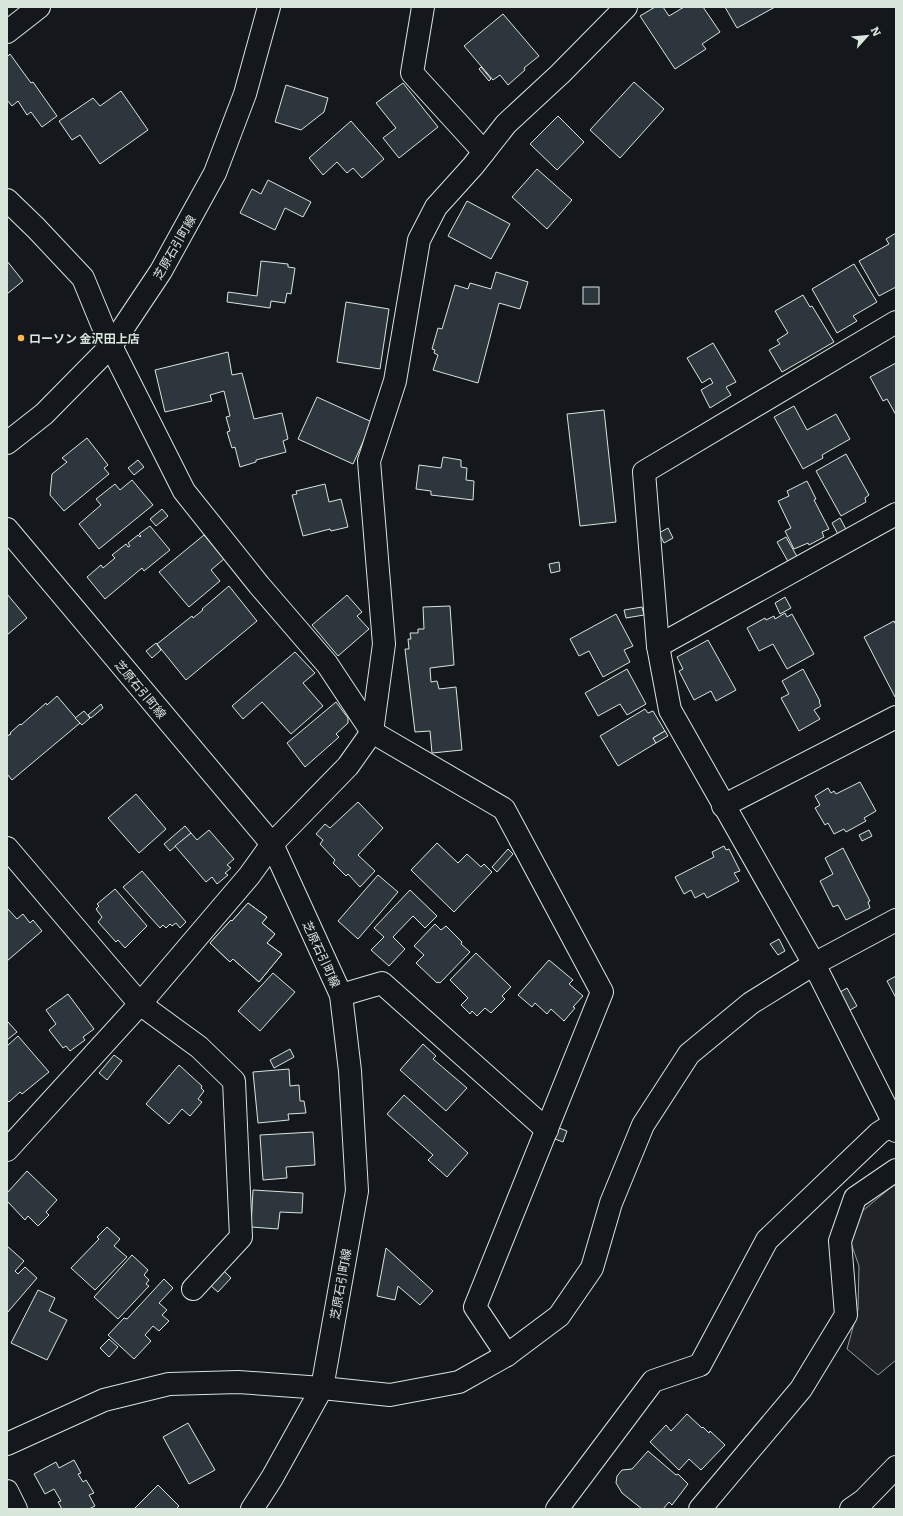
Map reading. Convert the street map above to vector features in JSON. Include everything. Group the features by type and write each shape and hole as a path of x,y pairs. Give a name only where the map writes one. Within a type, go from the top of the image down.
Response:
{"street":[{"path":"7,32 39,7"},
{"name":"芝原石引町線","path":"7,443 44,414 111,346 162,271 215,173 245,94 269,7"},
{"path":"423,7 412,73 484,152"},
{"path":"7,1150 140,1004 249,876 272,844 348,766 372,732 384,644 368,461 395,381 419,240 436,207 484,152 506,124 560,74 626,7"},
{"path":"7,200 36,228 83,278 111,346 184,491 260,585 327,664 372,732 504,809 602,992 475,1307 506,1356"},
{"path":"557,1509 653,1381 700,1365 767,1240 879,1133 895,1125 814,964 723,806 670,710 658,646 644,472 896,322"},
{"path":"658,646 896,514"},
{"name":"芝原石引町線","path":"7,529 272,844 341,994 350,1071 357,1191 322,1388 272,1478 252,1509"},
{"path":"723,806 896,717"},
{"path":"7,848 140,1004 199,1047 234,1081 241,1237 193,1289"},
{"path":"7,1444 104,1400 169,1384 238,1382 390,1394 459,1382 506,1356 559,1316 592,1268 610,1203 643,1125 689,1054 752,1003 814,964 896,920"},
{"path":"341,994 382,983 547,1130"},
{"path":"700,1509 801,1389 846,1315 840,1241 855,1198 896,1170"},
{"path":"863,1506 896,1467"},
{"path":"7,1491 16,1509"}],"shaded area":[{"path":"896,1183 896,1360 878,1375 847,1349 858,1309 859,1266 851,1243 860,1213"}],"building":[{"path":"655,7 663,7 669,16 684,7 703,7 720,32 702,44 706,49 675,69 640,16"},
{"path":"725,7 775,7 737,28"},
{"path":"503,14 539,56 524,68 525,70 508,85 500,75 493,80 464,46"},
{"path":"10,54 31,83 33,82 57,116 42,127 31,112 27,115 18,101 12,106 7,100 7,57"},
{"path":"481,67 491,79 489,81 479,69"},
{"path":"634,82 664,109 620,158 590,130"},
{"path":"403,83 438,127 399,158 383,138 396,128 376,103"},
{"path":"286,85 328,98 324,112 301,130 275,122"},
{"path":"121,91 148,130 100,164 80,135 72,140 59,121 93,98 100,106"},
{"path":"558,116 584,142 557,170 530,144"},
{"path":"351,121 384,159 362,178 353,168 347,173 337,162 323,175 309,158"},
{"path":"537,169 572,200 547,229 512,197"},
{"path":"268,180 311,202 303,217 285,208 275,230 240,213 252,189 261,194"},
{"path":"467,201 510,224 491,259 448,236"},
{"path":"896,233 896,287 879,296 859,261 889,244 886,239"},
{"path":"7,261 23,281 7,294"},
{"path":"261,261 288,264 288,267 295,268 291,294 287,293 285,303 271,301 270,308 227,302 228,292 257,296"},
{"path":"854,264 877,302 853,316 857,321 837,333 812,289"},
{"path":"496,272 528,282 520,309 499,303 478,383 433,370 438,355 434,353 435,350 432,349 438,328 442,329 455,285 468,289 470,283 491,289"},
{"path":"583,287 599,287 599,304 583,304"},
{"path":"803,295 810,307 812,306 834,342 782,372 769,350 780,344 777,340 788,333 775,311"},
{"path":"346,302 389,309 380,369 337,362"},
{"path":"713,343 736,382 726,387 731,395 710,408 701,390 713,383 710,378 702,383 687,358"},
{"path":"228,352 232,375 242,373 254,419 282,413 288,439 283,441 286,452 256,460 256,462 240,467 235,447 232,448 227,432 230,431 226,417 230,416 224,391 210,395 212,401 165,412 155,370"},
{"path":"896,363 896,415 887,399 883,401 870,377"},
{"path":"317,397 372,422 353,464 298,439"},
{"path":"794,406 807,430 836,414 850,439 822,455 823,458 803,469 774,417"},
{"path":"604,410 616,522 580,526 567,414"},
{"path":"87,438 108,465 104,468 109,474 64,511 50,495 52,474 67,462 62,458"},
{"path":"846,454 869,495 865,498 866,502 841,516 816,471"},
{"path":"443,457 461,460 461,467 467,468 466,480 474,481 473,500 431,495 431,491 416,489 419,465 441,468"},
{"path":"138,460 144,467 134,475 128,468"},
{"path":"132,480 153,505 99,549 79,524 101,505 96,499 115,484 120,490"},
{"path":"807,481 816,499 814,500 829,529 822,532 824,537 809,545 808,543 794,549 785,531 791,528 778,501 789,496 787,491"},
{"path":"325,484 329,502 341,499 348,527 331,531 330,529 303,536 292,495 297,494 296,491"},
{"path":"162,509 168,516 156,526 150,519"},
{"path":"840,518 848,533 840,538 832,523"},
{"path":"150,526 170,550 144,571 142,568 105,599 87,577 101,565 103,568 115,558 112,555 126,544 128,547 130,546 128,543 138,535 140,537 141,536 139,534"},
{"path":"668,528 673,538 664,543 659,533"},
{"path":"204,535 224,559 211,570 220,581 189,607 159,572"},
{"path":"786,537 799,560 790,565 777,542"},
{"path":"559,562 560,571 551,573 549,564"},
{"path":"229,586 257,621 186,680 157,644 192,616 193,618 203,610 202,609"},
{"path":"7,594 27,618 7,635"},
{"path":"347,595 362,612 357,616 369,629 338,656 312,625"},
{"path":"785,597 791,608 780,614 775,603"},
{"path":"450,606 454,665 430,668 431,682 437,681 439,689 456,687 462,750 432,753 430,731 415,732 405,649 409,649 408,639 411,639 410,633 418,633 418,629 424,629 423,607"},
{"path":"642,607 644,615 626,618 624,610"},
{"path":"785,613 787,617 792,614 814,654 787,669 773,644 759,651 747,628 765,618 766,620 774,616 775,619"},
{"path":"616,614 633,646 624,650 630,662 603,677 589,651 579,656 570,639"},
{"path":"894,621 896,625 895,697 864,637"},
{"path":"708,640 736,690 716,701 711,691 694,700 679,671 683,669 677,657"},
{"path":"156,643 161,650 152,658 146,651"},
{"path":"295,652 315,673 303,683 323,706 291,734 262,702 243,719 232,706"},
{"path":"627,669 646,704 627,715 620,704 598,716 585,693"},
{"path":"803,669 820,701 821,706 814,710 820,719 799,731 781,698 789,694 782,681"},
{"path":"57,696 80,723 12,780 7,774 7,736 46,703 47,705"},
{"path":"336,702 348,718 348,723 336,734 339,737 305,767 287,743"},
{"path":"101,704 103,708 91,718 88,715"},
{"path":"645,709 648,713 653,711 665,731 653,738 656,743 618,766 600,736"},
{"path":"84,711 90,718 82,725 75,718"},
{"path":"665,731 668,736 656,743 653,738"},
{"path":"860,782 876,811 864,818 866,821 846,832 844,829 834,834 828,823 825,825 815,808 820,805 815,796 828,788 831,793 834,791 836,794"},
{"path":"136,794 166,829 139,853 108,818"},
{"path":"358,802 383,828 358,855 375,871 360,887 348,874 346,876 333,863 335,860 320,844 323,840 316,834 325,824 330,828"},
{"path":"185,826 191,833 170,851 164,844"},
{"path":"209,830 234,859 227,865 231,868 225,873 228,875 217,884 212,877 206,882 175,846 191,833 197,840"},
{"path":"869,830 872,836 862,841 859,835"},
{"path":"437,843 458,863 467,854 481,867 484,864 492,872 454,912 411,870"},
{"path":"724,846 726,850 729,849 740,871 734,873 739,881 707,898 704,893 695,898 691,890 684,894 675,877 714,857 712,852"},
{"path":"843,848 870,901 868,902 870,908 846,920 838,905 833,907 820,881 833,874 825,858"},
{"path":"508,849 513,854 497,872 492,867"},
{"path":"142,871 186,922 180,928 176,923 172,926 170,924 166,928 163,925 160,928 123,887"},
{"path":"378,875 398,892 358,939 338,921"},
{"path":"115,889 147,926 125,948 118,940 116,942 98,922 102,917 96,909 99,906 97,904"},
{"path":"410,890 437,916 425,928 413,916 393,937 405,949 389,966 371,950 384,937 374,928"},
{"path":"248,903 267,917 262,923 275,934 267,943 282,954 259,982 233,959 230,962 210,943"},
{"path":"248,903 267,917 262,923 275,934 267,943 282,954 259,982 233,959 230,962 210,943"},
{"path":"7,908 17,919 23,914 30,923 33,920 42,931 7,961"},
{"path":"435,924 441,930 446,926 470,952 440,983 437,983 416,963 424,955 414,946"},
{"path":"779,939 785,951 778,955 770,944"},
{"path":"476,953 511,987 502,996 505,999 491,1013 485,1008 477,1016 472,1011 470,1014 461,1005 468,998 450,980"},
{"path":"549,960 573,980 569,984 583,996 573,1007 575,1008 564,1021 551,1009 547,1014 535,1003 532,1007 518,995"},
{"path":"273,973 295,992 260,1031 238,1011"},
{"path":"896,976 896,998 887,981"},
{"path":"847,988 857,1006 847,1012 837,994"},
{"path":"68,994 94,1029 83,1037 85,1040 70,1051 66,1046 63,1048 49,1030 56,1024 46,1010"},
{"path":"8,1022 17,1032 7,1040 7,1023"},
{"path":"18,1036 49,1072 22,1094 20,1092 9,1102 7,1100 7,1046"},
{"path":"423,1044 436,1056 433,1059 467,1088 446,1111 400,1070"},
{"path":"290,1049 294,1057 274,1068 270,1060"},
{"path":"114,1055 122,1061 107,1080 99,1073"},
{"path":"179,1065 202,1086 201,1088 204,1091 198,1099 202,1102 190,1116 182,1109 169,1124 146,1104"},
{"path":"289,1069 290,1086 299,1085 300,1101 304,1101 306,1113 288,1114 289,1120 258,1123 253,1072"},
{"path":"404,1095 468,1153 447,1177 428,1160 433,1155 387,1114"},
{"path":"559,1128 567,1131 563,1142 555,1139"},
{"path":"313,1132 315,1165 286,1167 287,1178 263,1180 260,1135"},
{"path":"27,1171 57,1200 46,1212 49,1215 38,1226 28,1216 25,1220 7,1201 7,1193"},
{"path":"253,1190 303,1193 302,1213 280,1212 278,1229 251,1227"},
{"path":"107,1227 120,1239 114,1246 127,1257 95,1290 71,1268 99,1239 97,1237"},
{"path":"7,1246 24,1261 15,1271 18,1274 25,1267 37,1278 7,1313"},
{"path":"386,1248 433,1291 420,1305 398,1286 395,1300 377,1296"},
{"path":"132,1255 148,1270 144,1275 149,1280 146,1284 149,1286 118,1319 94,1297"},
{"path":"224,1271 231,1278 218,1292 211,1286"},
{"path":"164,1279 173,1288 159,1303 167,1310 162,1315 169,1321 159,1331 153,1326 145,1335 151,1341 134,1359 108,1335 124,1318 127,1319"},
{"path":"38,1290 55,1298 49,1311 67,1320 47,1360 11,1343"},
{"path":"109,1339 118,1347 109,1357 100,1348"},
{"path":"687,1414 702,1428 703,1427 709,1433 710,1431 725,1445 701,1470 689,1459 679,1470 650,1442 666,1425 671,1431"},
{"path":"188,1423 215,1470 189,1484 163,1437"},
{"path":"648,1451 676,1475 678,1474 688,1484 672,1505 669,1502 663,1509 642,1509 622,1493 616,1483 617,1476 622,1470 632,1469"},
{"path":"74,1460 81,1473 78,1474 83,1482 86,1480 94,1493 89,1495 95,1506 89,1509 62,1509 58,1502 61,1501 54,1489 45,1494 34,1474 56,1462 59,1468"},
{"path":"158,1485 179,1506 176,1509 134,1509"}],"place":[{"name":"ローソン 金沢田上店","path":"21,338"}]}
